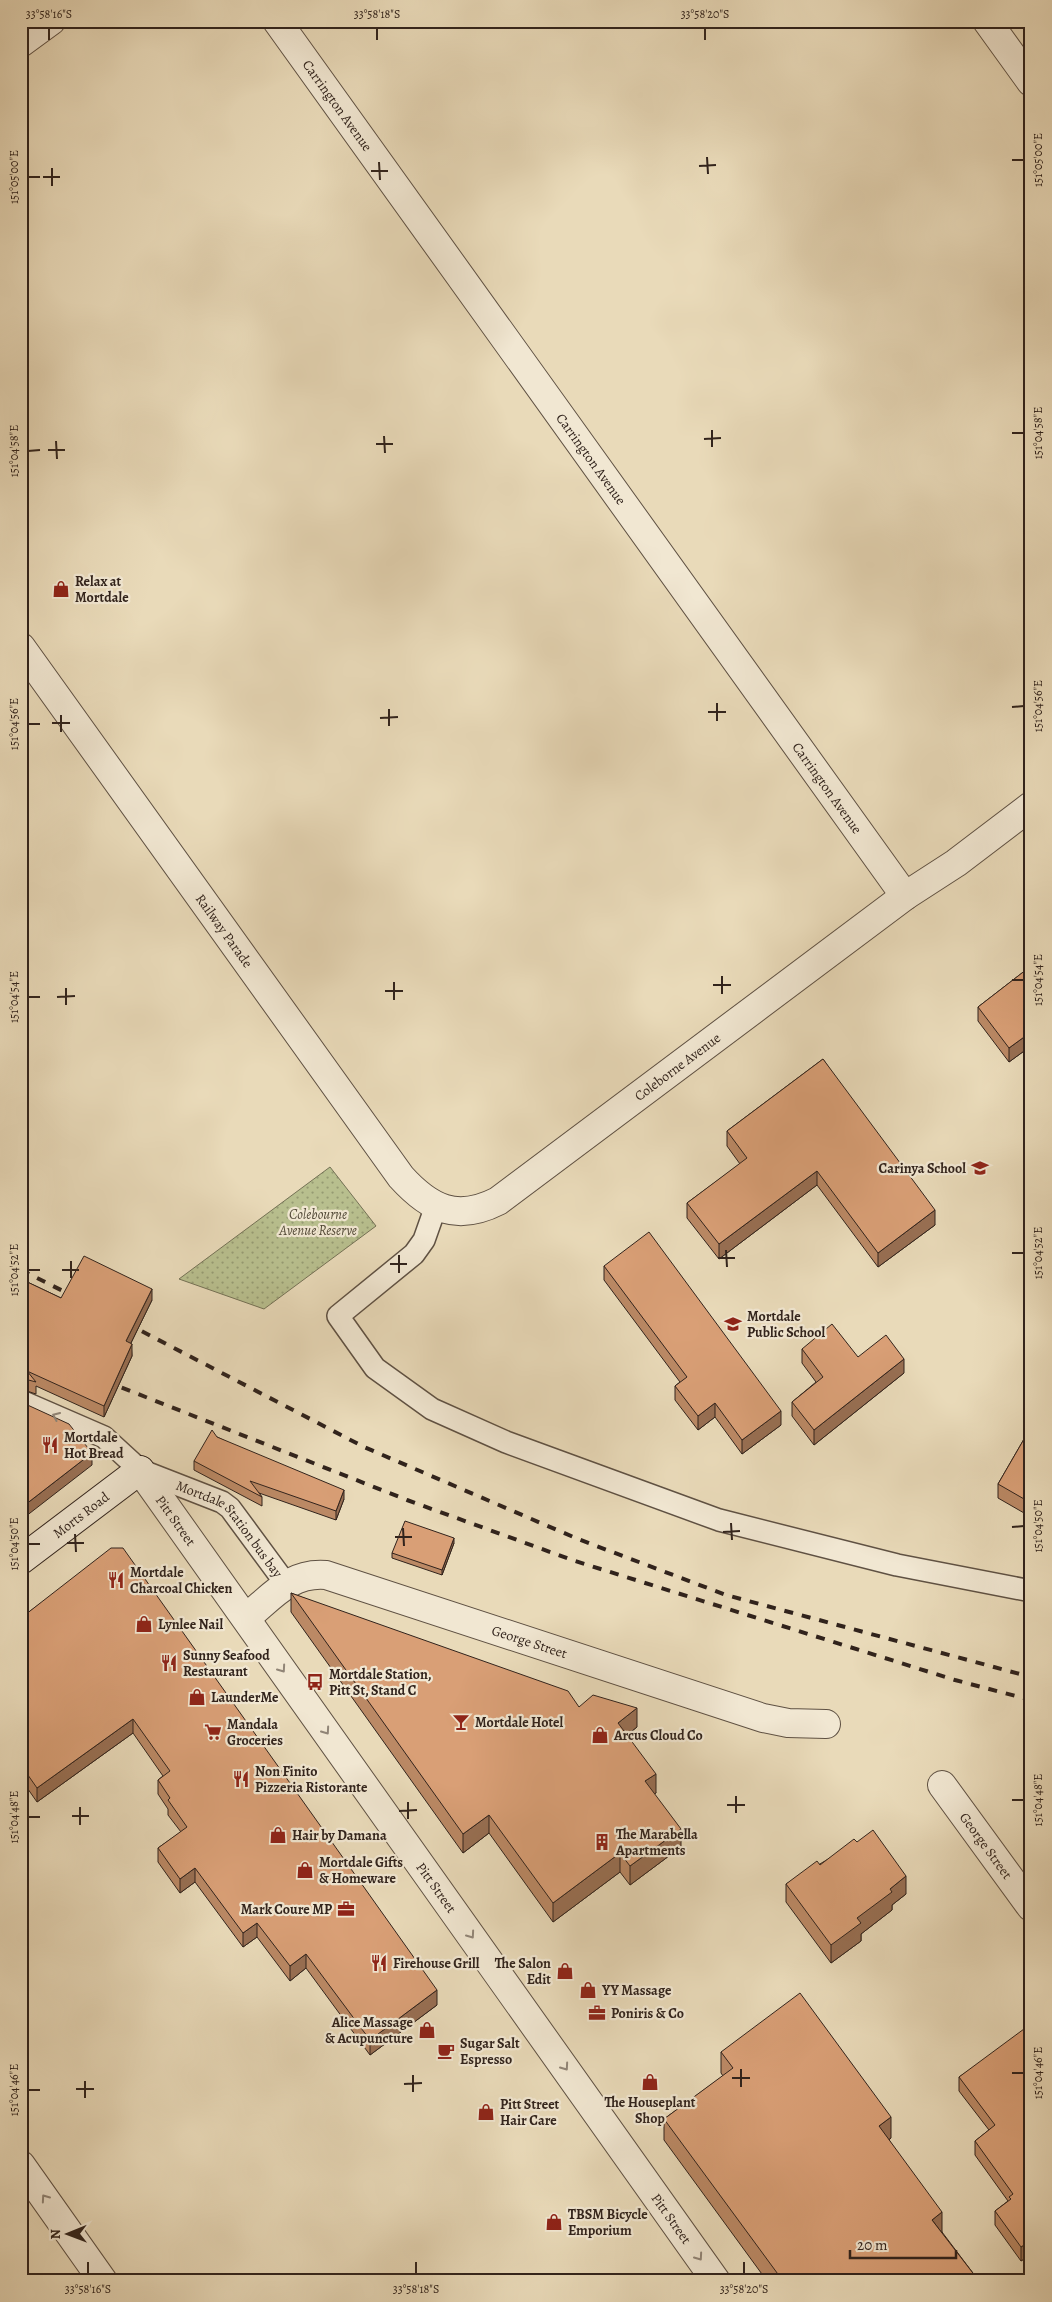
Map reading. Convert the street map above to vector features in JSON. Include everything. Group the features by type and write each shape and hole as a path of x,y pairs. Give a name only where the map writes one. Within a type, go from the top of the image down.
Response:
{"street":[{"path":"21,43 51,21"},
{"name":"Carrington Avenue","path":"277,21 905,896"},
{"path":"987,21 1031,82"},
{"name":"Railway Parade","path":"21,647 401,1177 422,1198 436,1206"},
{"name":"Coleborne Avenue","path":"436,1206 450,1211 471,1212 485,1208 498,1201 905,896 956,863 1031,806"},
{"name":"Morts Road","path":"21,1560 140,1470"},
{"name":"Pitt Street","path":"140,1470 716,2281"},
{"name":"George Street","path":"246,1618 286,1584 308,1574 326,1575 763,1718 788,1723 826,1724"},
{"name":"George Street","path":"942,1785 1031,1907"},
{"path":"21,2165 103,2281"}],"lane":[{"path":"436,1206 424,1240 414,1254 338,1316 375,1368 432,1409 506,1442 719,1520 897,1565 1031,1591"},
{"path":"21,1401 104,1437 140,1470"},
{"name":"Mortdale Station bus bay","path":"140,1470 215,1498 230,1508 286,1584"}],"green space":[{"name":"Colebourne Avenue Reserve","path":"330,1167 376,1226 264,1309 179,1279"}],"building":[{"path":"1031,966 1031,1032 1009,1048 978,1007"},
{"path":"823,1059 935,1210 878,1253 817,1171 719,1244 687,1203 747,1158 727,1131"},
{"path":"649,1232 781,1411 742,1440 715,1403 698,1416 675,1386 687,1377 604,1266"},
{"path":"84,1256 152,1289 126,1341 132,1344 104,1406 27,1371 36,1382 21,1378 21,1331 26,1319 21,1316 21,1279 61,1298"},
{"path":"832,1324 858,1357 886,1335 904,1359 814,1430 792,1402 823,1377 802,1349"},
{"path":"21,1402 69,1424 92,1453 21,1508"},
{"path":"1031,1427 1031,1503 998,1484"},
{"path":"212,1430 217,1437 344,1490 336,1511 250,1481 262,1497 194,1461"},
{"path":"405,1521 454,1538 442,1570 392,1553"},
{"path":"111,1548 123,1548 437,1990 370,2040 306,1954 290,1966 257,1923 243,1933 195,1868 180,1879 158,1848 187,1827 168,1800 170,1798 158,1780 170,1771 133,1719 37,1788 23,1768 21,1769 21,1618"},
{"path":"291,1593 568,1691 579,1707 593,1695 637,1708 618,1723 656,1774 645,1781 681,1829 630,1866 620,1853 553,1903 489,1815 463,1834"},
{"path":"873,1830 906,1876 890,1889 892,1892 857,1918 861,1923 831,1945 786,1884 817,1861 820,1865 854,1839 857,1842"},
{"path":"800,1993 891,2117 879,2126 942,2212 932,2220 979,2281 783,2281 664,2119 733,2068 721,2052"},
{"path":"1028,2026 1031,2029 1031,2243 1030,2241 1021,2247 995,2211 1011,2199 1009,2197 1013,2194 975,2141 995,2125 959,2077"}],"railway":[{"path":"21,1270 77,1298"},
{"path":"126,1323 364,1447 578,1539 726,1595 1031,1677"},
{"path":"105,1381 407,1500 575,1561 955,1680 1031,1700"}],"place":[{"name":"Relax at Mortdale","path":"61,589"},
{"name":"Carinya School","path":"980,1168"},
{"name":"Mortdale Public School","path":"733,1324"},
{"name":"Mortdale Hot Bread","path":"50,1445"},
{"name":"Mortdale Charcoal Chicken","path":"116,1580"},
{"name":"Lynlee Nail","path":"144,1624"},
{"name":"Sunny Seafood Restaurant","path":"169,1663"},
{"name":"Mortdale Station, Pitt St, Stand C","path":"315,1682"},
{"name":"LaunderMe","path":"197,1697"},
{"name":"Mortdale Hotel","path":"461,1722"},
{"name":"Mandala Groceries","path":"213,1732"},
{"name":"Arcus Cloud Co","path":"600,1735"},
{"name":"Non Finito Pizzeria Ristorante","path":"241,1779"},
{"name":"Hair by Damana","path":"278,1835"},
{"name":"The Marabella Apartments","path":"602,1842"},
{"name":"Mortdale Gifts & Homeware","path":"305,1870"},
{"name":"Mark Coure MP","path":"346,1909"},
{"name":"Firehouse Grill","path":"379,1963"},
{"name":"The Salon Edit","path":"565,1971"},
{"name":"YY Massage","path":"588,1990"},
{"name":"Poniris & Co","path":"597,2013"},
{"name":"Alice Massage & Acupuncture","path":"427,2030"},
{"name":"Sugar Salt Espresso","path":"446,2051"},
{"name":"The Houseplant Shop","path":"650,2082"},
{"name":"Pitt Street Hair Care","path":"486,2112"},
{"name":"TBSM Bicycle Emporium","path":"554,2222"}]}
